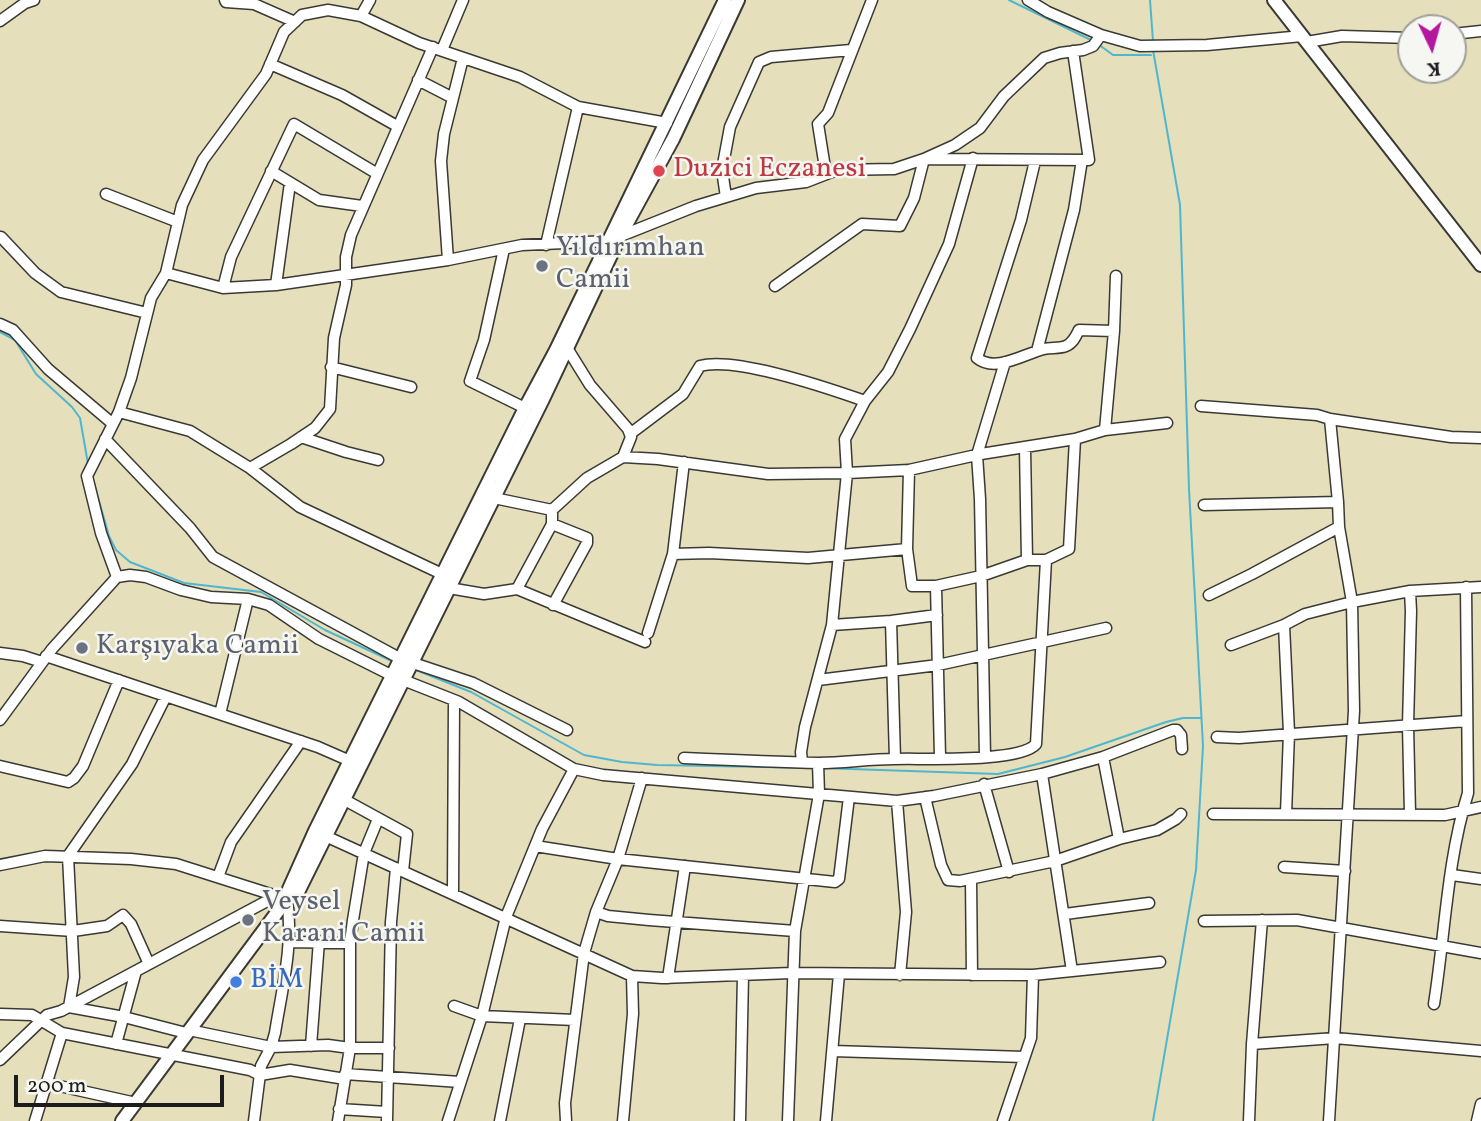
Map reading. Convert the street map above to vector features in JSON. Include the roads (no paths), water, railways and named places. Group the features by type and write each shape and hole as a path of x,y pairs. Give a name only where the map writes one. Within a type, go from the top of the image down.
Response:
{"main road":[{"path":"319,833 343,799 442,574 556,351 725,0"},
{"path":"122,1121 287,899 297,894 319,833 350,761 449,588 495,498 620,236 673,139 738,0"},
{"path":"1274,0 1481,265"}],"street":[{"path":"225,0 254,4 295,22"},
{"path":"361,16 370,0"},
{"path":"250,468 314,428 330,409 331,367 339,310 346,285 351,235 418,80 438,49 463,0"},
{"path":"826,174 818,124 828,113 873,0"},
{"path":"1028,0 1097,40 1140,46 1207,45 1342,36 1397,38"},
{"path":"0,21 28,1"},
{"path":"117,577 101,533 87,476 120,412 151,298 166,274 181,205 203,160 266,74 284,32 302,15 328,10 361,16 438,49 520,77 578,107 667,123"},
{"path":"166,274 223,288 276,285 448,260 504,249 608,241 696,206 756,188 806,182 837,170 894,169 924,159 955,145 980,128 1004,96 1044,58 1060,52 1083,51 1097,40"},
{"path":"726,197 722,170 730,127 759,62 771,57 851,50"},
{"path":"924,159 1089,160 1073,51"},
{"path":"448,260 441,161 463,58"},
{"path":"270,64 342,96 397,127"},
{"path":"418,80 453,98"},
{"path":"546,245 578,107"},
{"path":"223,288 231,257 294,124 376,173"},
{"path":"802,761 805,727 832,625 847,474 845,439 865,401 888,372 943,256 973,158"},
{"path":"775,286 862,224 900,226 914,198 924,159"},
{"path":"1037,351 1074,210 1082,160"},
{"path":"1035,161 1021,220 977,358 982,362 999,364 1037,351 1067,346 1079,330 1114,331"},
{"path":"271,171 319,200 362,206"},
{"path":"276,285 286,194 290,183"},
{"path":"106,194 178,222"},
{"path":"1,237 35,274 61,292 147,313"},
{"path":"504,249 484,340 470,381 525,408"},
{"path":"1105,430 1116,276"},
{"path":"0,324 13,330 48,369 113,424"},
{"path":"567,348 590,385 628,429 631,438 623,457"},
{"path":"630,434 683,394 700,366 713,362 733,364 818,385 865,401"},
{"path":"985,756 977,455 1005,362"},
{"path":"331,367 411,387"},
{"path":"1202,406 1317,415 1451,437 1481,438"},
{"path":"120,412 190,431 250,468 300,507 442,574"},
{"path":"1329,1121 1353,728 1352,602 1339,527 1330,419"},
{"path":"517,589 552,524 552,510 587,478 623,457 684,462 768,474 847,474 909,470 977,455 1074,439 1105,430 1167,423"},
{"path":"301,437 346,453 378,460"},
{"path":"105,439 190,528 213,557 454,701 574,769 603,775 897,801 1042,774 1103,757 1173,730 1177,730 1181,735 1182,749"},
{"path":"909,470 907,549 912,586 936,586 981,576 1027,559 1046,560 1069,550 1074,439"},
{"path":"1025,448 1027,559"},
{"path":"449,588 484,594 517,589 646,637 673,554 684,462"},
{"path":"495,498 552,510"},
{"path":"1204,505 1338,502"},
{"path":"552,524 587,538 587,543 553,604"},
{"path":"1209,595 1339,527"},
{"path":"673,554 808,558 907,549"},
{"path":"684,758 802,761 818,767 895,758 958,759 1025,752 1036,744 1046,560"},
{"path":"0,720 44,659 117,577 130,575 146,576 181,590 211,597 248,599 269,606 319,639 402,668 473,683 568,730"},
{"path":"936,586 940,757"},
{"path":"1434,1004 1462,812 1468,793 1466,587"},
{"path":"1231,645 1306,614 1352,602 1410,591 1481,587"},
{"path":"1410,591 1410,814"},
{"path":"220,714 248,599"},
{"path":"832,625 937,615"},
{"path":"891,621 895,758"},
{"path":"1284,625 1289,733 1286,814"},
{"path":"818,680 938,665 1106,628"},
{"path":"0,653 44,659 119,680 301,741 350,761"},
{"path":"0,766 68,782 74,778 83,765 119,680"},
{"path":"69,1007 74,977 74,931 68,856 132,764 166,696"},
{"path":"453,893 454,701"},
{"path":"1217,737 1238,738 1467,721"},
{"path":"218,877 231,842 301,741"},
{"path":"1103,757 1119,839"},
{"path":"788,1121 795,931 819,794 818,767"},
{"path":"447,1121 482,1016 506,916 535,846 574,769"},
{"path":"1042,774 1072,971"},
{"path":"566,1121 565,1103 584,953 596,912 618,859 642,778"},
{"path":"985,785 1009,872"},
{"path":"535,846 618,859 835,882 839,878 849,797"},
{"path":"925,797 941,865 948,880 971,879 1055,861 1119,839 1157,830 1181,814"},
{"path":"339,1110 387,1117 391,922 407,834 343,799"},
{"path":"897,801 906,912 900,975"},
{"path":"1213,814 1445,815 1481,807"},
{"path":"338,1121 350,1048 350,943 364,853 378,819"},
{"path":"319,833 506,916 632,976 668,978 792,973 1033,975 1160,962"},
{"path":"0,865 45,856 176,864 287,899"},
{"path":"668,978 685,866"},
{"path":"1284,867 1345,871"},
{"path":"1452,875 1481,879"},
{"path":"971,879 972,975"},
{"path":"254,1121 261,1066 271,1047 289,942 291,921 287,899"},
{"path":"0,1060 47,1015 69,1007 267,901 287,899"},
{"path":"1065,914 1149,903"},
{"path":"596,912 608,916 795,931"},
{"path":"0,926 74,931 107,926 123,915 131,924 149,964"},
{"path":"1204,920 1297,920 1481,953"},
{"path":"1249,1121 1262,920"},
{"path":"311,1046 319,941"},
{"path":"289,942 350,943"},
{"path":"116,1044 136,971"},
{"path":"826,1121 839,974"},
{"path":"740,1121 743,975"},
{"path":"1003,1121 1031,1038 1033,975"},
{"path":"623,1121 633,1014 632,976"},
{"path":"454,1006 482,1016 575,1020"},
{"path":"69,1007 271,1047 388,1048"},
{"path":"0,1014 32,1015 62,1033 250,1070 260,1075 290,1070 345,1077 460,1082"},
{"path":"500,1121 520,1019"},
{"path":"35,1121 62,1033"},
{"path":"1252,1044 1335,1038 1481,1050"},
{"path":"833,1051 1024,1057"},
{"path":"46,1083 136,1103"},
{"path":"1477,1121 1481,1104"}],"waterway":[{"path":"1009,0 1093,41"},
{"path":"1150,0 1153,41"},
{"path":"1098,44 1113,55 1151,55"},
{"path":"1153,50 1180,205 1189,489 1203,746 1196,870 1153,1121"},
{"path":"0,332 15,340 36,374 72,407 80,418 88,464"},
{"path":"92,476 109,536 116,550 130,562 184,583 261,592 325,630 394,662"},
{"path":"416,670 471,692 584,755 657,765 816,768"},
{"path":"821,768 998,774 1065,757 1166,722 1201,718"}],"place":[{"name":"Duzici Eczanesi","path":"659,171"},
{"name":"Yıldırımhan Camii","path":"542,266"},
{"name":"Karşıyaka Camii","path":"82,648"},
{"name":"Veysel Karani Camii","path":"248,920"},
{"name":"BİM","path":"236,982"}]}
